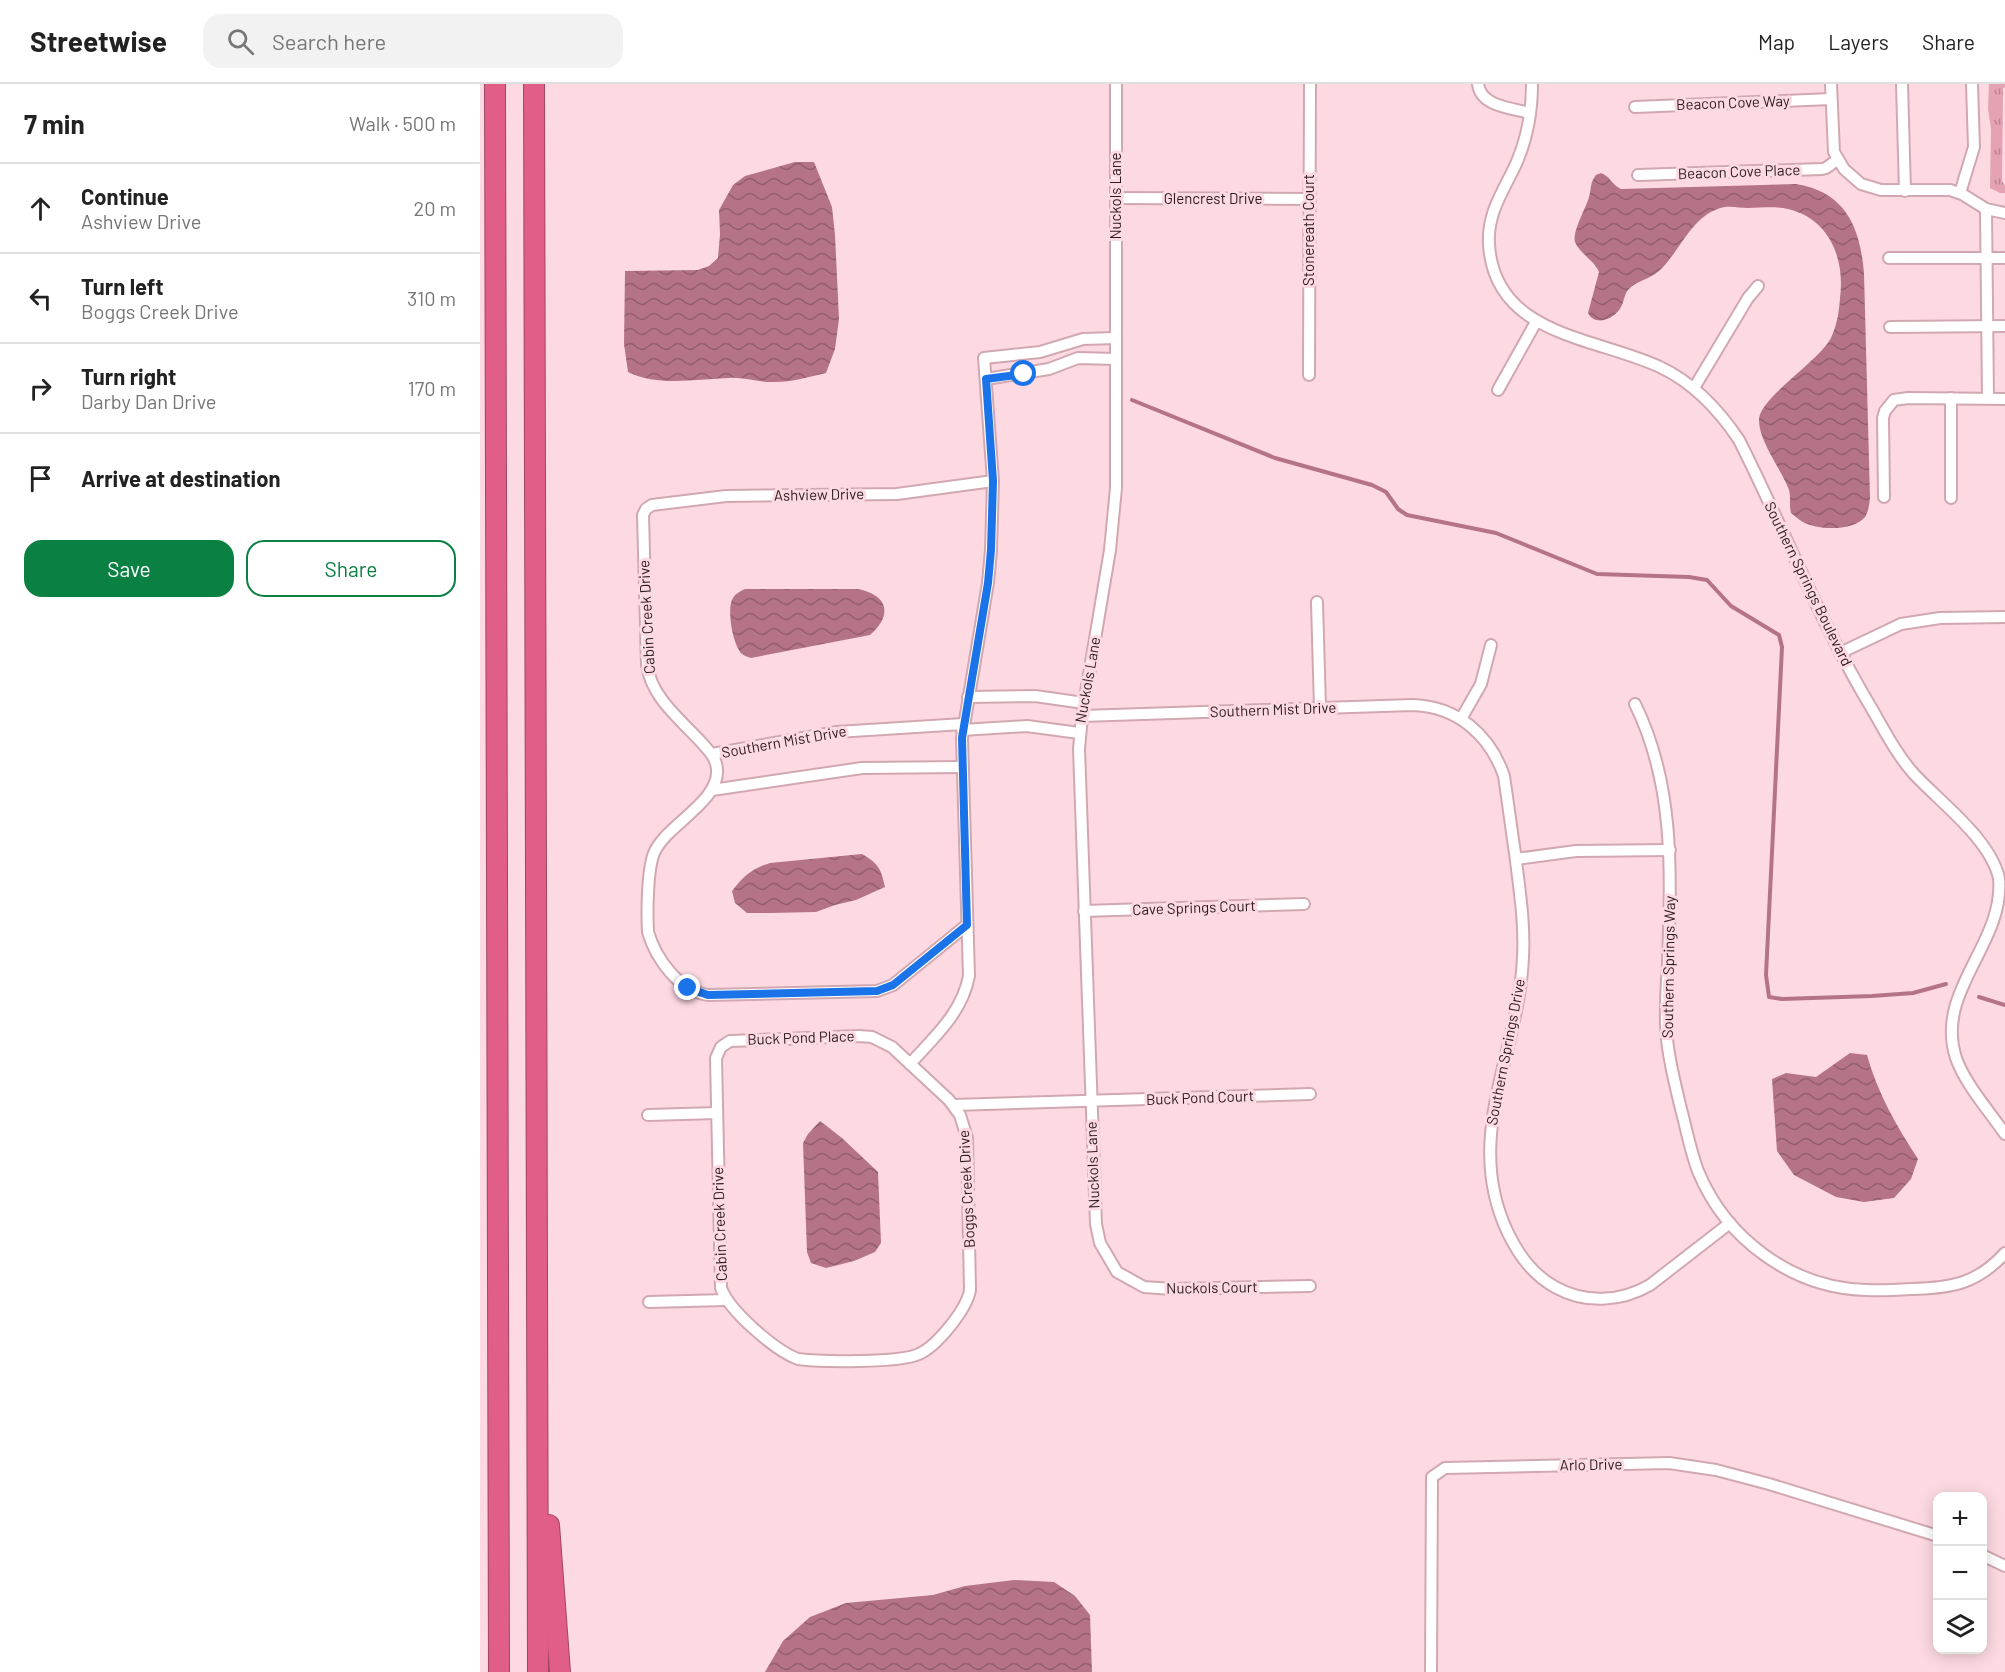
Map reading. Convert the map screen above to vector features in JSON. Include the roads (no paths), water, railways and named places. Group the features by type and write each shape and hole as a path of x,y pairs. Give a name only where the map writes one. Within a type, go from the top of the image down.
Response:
{"highway":[{"path":"495,84 499,1672"},
{"path":"534,84 537,1672"},
{"path":"537,1356 560,1672"},
{"path":"488,1672 498,1450"}],"street":[{"name":"Nuckols Lane","path":"1116,84 1117,461 1114,517 1079,733 1096,1224 1100,1243 1117,1272"},
{"name":"Stonereath Court","path":"1309,375 1310,84"},
{"path":"1478,84 1483,97 1491,102 1530,113"},
{"name":"Southern Springs Boulevard","path":"1532,84 1530,113 1517,161 1493,210 1489,244 1492,266 1501,287 1514,305 1536,322 1662,367 1694,388 1719,412 1738,440 1840,653 1880,723 1913,772 1978,839 1988,853 1996,868 2001,896 1998,918 1959,999 1953,1015 1952,1036 1956,1058 1963,1073 2005,1134"},
{"path":"1831,84 1832,142 1837,160 1861,184 1874,189 1950,190 1960,193 1986,209 2005,213"},
{"path":"1902,84 1905,190"},
{"path":"1960,193 1974,147 1971,84"},
{"name":"Beacon Cove Way","path":"1635,106 1831,99"},
{"name":"Beacon Cove Place","path":"1638,175 1822,169 1831,166 1837,160"},
{"name":"Glencrest Drive","path":"1116,198 1309,199"},
{"path":"1986,209 1988,399"},
{"path":"1890,258 2005,258"},
{"path":"1694,388 1748,298 1758,286"},
{"path":"1498,390 1536,322"},
{"path":"1890,327 2005,326"},
{"path":"910,1064 953,1015 962,1001 969,976 963,727 990,565 993,481 984,358 1040,352 1083,339 1116,338"},
{"path":"986,379 1048,369 1078,358 1116,359"},
{"path":"1884,497 1883,418 1885,411 1894,400 1908,398 2005,399"},
{"path":"1951,398 1951,498"},
{"name":"Ashview Drive","path":"645,509 652,505 726,496 897,494 993,481"},
{"name":"Cabin Creek Drive","path":"645,509 643,515 646,631 647,665 650,679 660,698 712,754"},
{"path":"1317,602 1320,708"},
{"path":"1840,653 1901,624 1940,618 2005,617"},
{"path":"1461,719 1481,684 1491,645"},
{"path":"968,697 1035,696 1084,703"},
{"name":"Southern Springs Way","path":"1635,704 1647,729 1658,765 1670,850 1666,1025 1668,1052 1695,1161 1708,1191 1730,1223"},
{"name":"Southern Mist Drive","path":"1082,716 1419,705 1442,710 1461,719"},
{"name":"Southern Springs Drive","path":"1461,719 1479,732 1493,750 1500,765 1506,787 1523,921 1522,972 1514,1023 1492,1116 1489,1149 1495,1198 1513,1244 1533,1271 1560,1290 1581,1297 1614,1299 1650,1286 1730,1223"},
{"name":"Southern Mist Drive","path":"712,754 837,732 1027,726 1079,733"},
{"path":"712,754 717,768 712,790 657,848 651,865 649,937 672,975 688,988 708,995 877,991 893,985 967,925"},
{"path":"712,790 851,769 963,767"},
{"path":"1516,859 1576,851 1670,850"},
{"name":"Cave Springs Court","path":"1084,911 1304,904"},
{"name":"Buck Pond Place","path":"722,1047 736,1040 867,1036 885,1043 910,1064"},
{"name":"Cabin Creek Drive","path":"722,1047 716,1062 720,1282 726,1300 784,1353 805,1360 842,1360"},
{"name":"Boggs Creek Drive","path":"842,1360 898,1360 919,1354 929,1347 959,1316 968,1302 971,1282 967,1138 963,1121 954,1105 910,1064"},
{"name":"Buck Pond Court","path":"954,1105 1310,1095"},
{"path":"648,1115 717,1113"},
{"path":"1730,1223 1762,1254 1785,1268 1821,1283 1854,1289 1875,1291 1955,1286 1984,1272 2005,1253"},
{"name":"Nuckols Court","path":"1117,1272 1144,1287 1310,1286"},
{"path":"649,1302 726,1300"},
{"name":"Arlo Drive","path":"1431,1672 1432,1477 1445,1468 1669,1463 1716,1470 1769,1484 1933,1534"},
{"path":"1987,1557 2005,1566"}],"water":[{"path":"795,162 814,162 832,207 839,319 835,349 826,373 766,382 734,378 665,381 640,377 628,372 624,344 625,271 698,270 709,266 718,258 719,210 733,185 745,176"},
{"path":"1601,173 1621,189 1796,184 1813,188 1827,195 1847,214 1859,240 1864,273 1870,498 1865,517 1860,521 1847,527 1824,528 1807,524 1791,513 1789,490 1766,446 1760,428 1759,419 1769,400 1825,347 1835,328 1840,303 1840,269 1832,243 1824,231 1802,214 1788,209 1725,207 1714,211 1695,225 1659,271 1628,290 1621,307 1614,315 1605,320 1595,320 1588,313 1599,272 1577,246 1575,238 1593,180"},
{"path":"745,589 857,589 875,595 881,600 884,613 878,627 870,635 751,658 743,655 739,650 730,618 733,598"},
{"path":"862,854 878,868 885,887 856,900 816,912 747,913 735,903 732,891 748,874 763,865"},
{"path":"1850,1053 1867,1055 1888,1109 1918,1159 1911,1179 1894,1198 1864,1202 1836,1197 1794,1175 1777,1151 1772,1079 1786,1073 1816,1077"},
{"path":"820,1121 878,1172 881,1243 875,1252 854,1261 826,1268 811,1263 807,1252 803,1143"},
{"path":"1014,1580 1054,1582 1075,1596 1090,1615 1092,1672 765,1672 783,1641 810,1617 846,1603 933,1595 965,1586"}],"waterway":[{"path":"1132,400 1275,458 1372,485 1386,492 1398,509 1407,515 1496,533 1597,574 1689,577 1707,580 1731,606 1779,635 1782,647 1766,975 1769,997 1782,999 1913,993 1946,984"},
{"path":"1979,997 2005,1005"}]}
